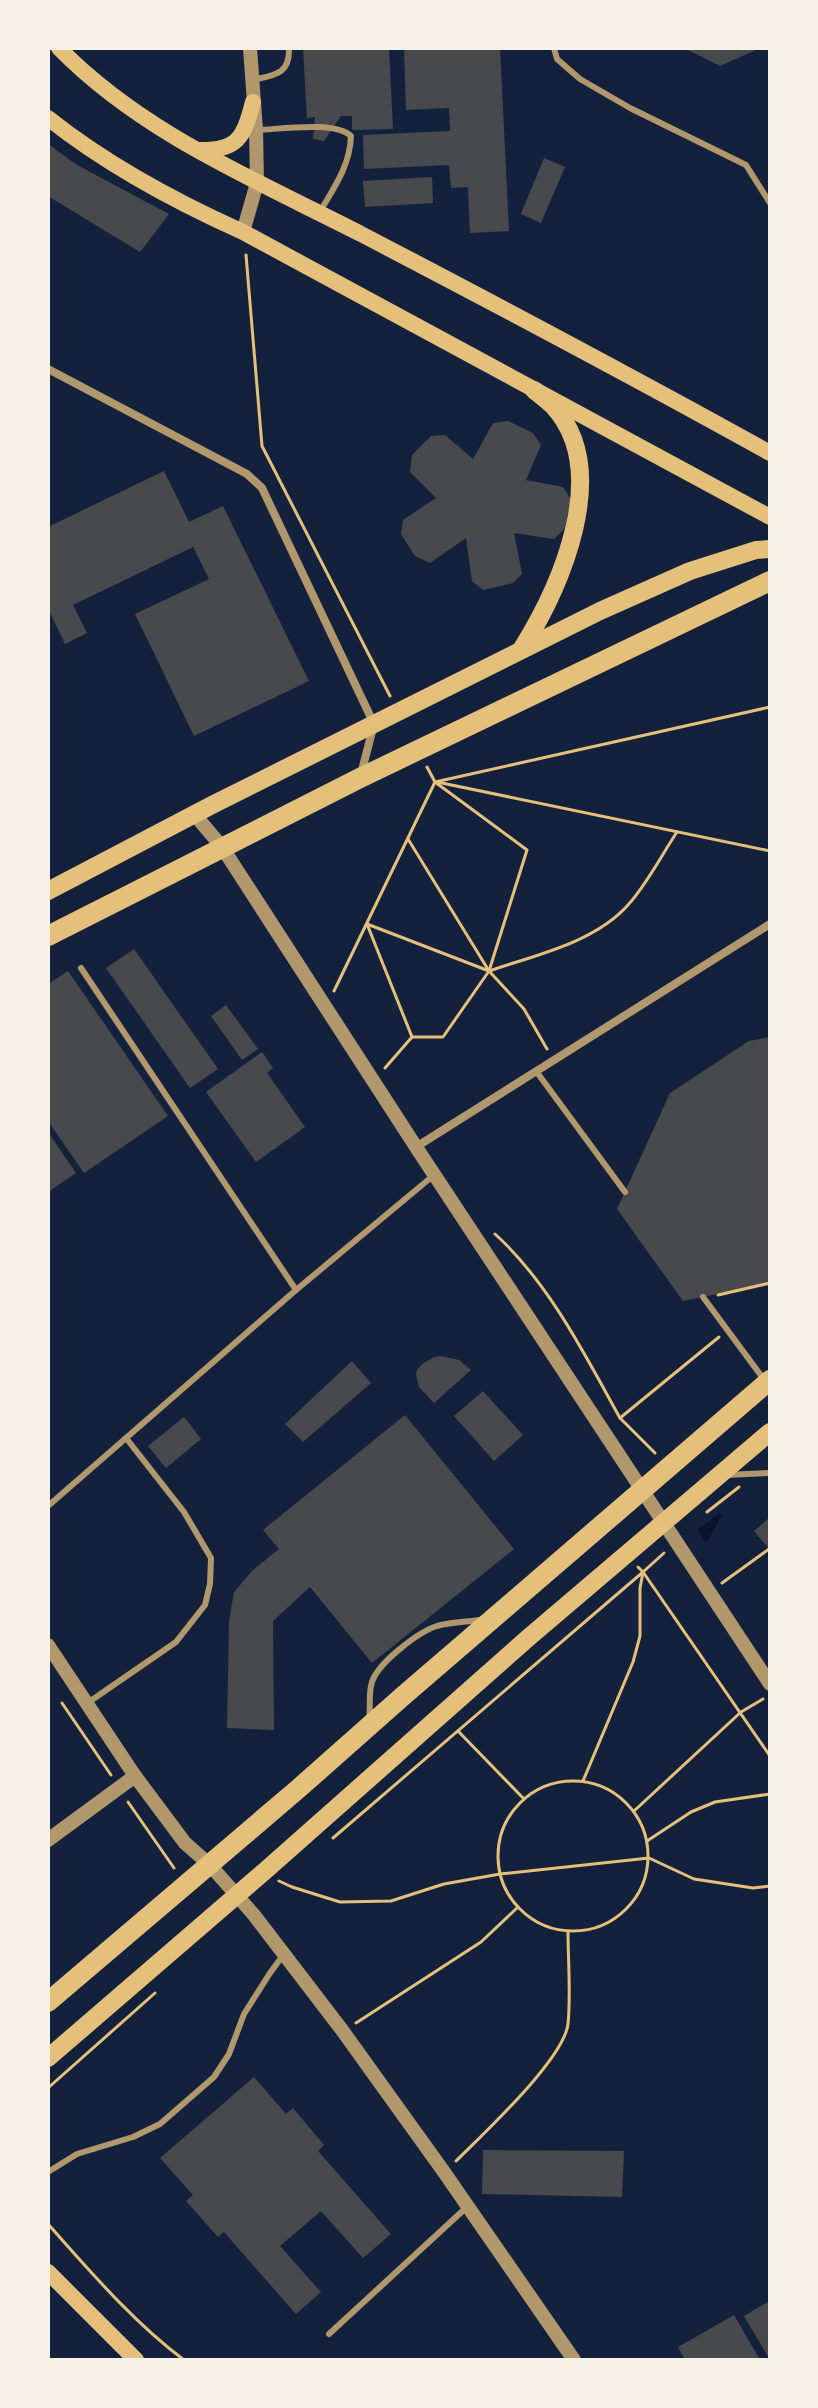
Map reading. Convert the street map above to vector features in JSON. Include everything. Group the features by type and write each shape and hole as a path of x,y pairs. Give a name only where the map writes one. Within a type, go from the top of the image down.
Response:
{"highway":[{"path":"48,936 360,778 770,581"},
{"path":"48,2002 768,1381"}],"main road":[{"path":"59,48 77,67 119,99 199,150 645,383 770,453"},
{"path":"199,150 225,148 236,142 246,128 253,102"},
{"path":"48,118 114,164 200,213 243,232 770,517"},
{"path":"521,650 541,616 564,564 574,533 579,498 574,446 554,408 534,390"},
{"path":"48,891 600,611 690,571 756,550 770,549"},
{"path":"48,2058 442,1713 770,1432"},
{"path":"48,2272 132,2357"}],"street":[{"path":"243,232 257,183 250,48"},
{"path":"48,369 247,474 262,488 374,724 360,778"},
{"path":"195,815 222,847 770,1684"},
{"path":"416,1147 770,924"},
{"path":"48,1645 135,1776 185,1843 210,1865 342,2030 574,2360"},
{"path":"48,1840 135,1776"}],"lane":[{"path":"252,80 277,74 283,69 288,64 289,48"},
{"path":"554,48 557,59 580,79 630,108 746,165 770,203"},
{"path":"256,130 315,127 345,130 351,136 351,150 343,174 320,213"},
{"path":"81,968 296,1290"},
{"path":"536,1071 625,1192"},
{"path":"48,1506 296,1290 435,1175"},
{"path":"703,1297 768,1381"},
{"path":"86,1704 176,1642 205,1605 210,1584 211,1558 184,1512 126,1438"},
{"path":"722,1475 770,1473"},
{"path":"368,1727 373,1680 382,1667 409,1642 433,1627 483,1619 499,1613"},
{"path":"48,2172 77,2154 133,2137 160,2124 214,2077 229,2054 244,2014 284,1954"},
{"path":"329,2334 468,2206"}],"path":[{"path":"243,232 250,283 262,446 398,712"},
{"path":"435,782 770,707"},
{"path":"385,1068 412,1037 443,1037 489,971 527,850 435,782 418,750"},
{"path":"435,782 770,851"},
{"path":"322,1000 335,990 435,782"},
{"path":"367,924 489,971 576,940 612,919 629,905 677,832"},
{"path":"408,839 489,971 524,1009 553,1061"},
{"path":"367,924 412,1037"},
{"path":"493,1231 518,1255 538,1283 577,1341 620,1418 656,1455"},
{"path":"722,1305 716,1295 770,1283"},
{"path":"620,1418 727,1330"},
{"path":"697,1520 755,1474"},
{"path":"722,1583 769,1549"},
{"path":"643,1572 770,1756"},
{"path":"333,1838 643,1572"},
{"path":"583,1781 637,1649 643,1572"},
{"path":"634,1811 741,1712 770,1695"},
{"path":"442,1713 524,1799"},
{"path":"571,1780 583,1781 611,1791 634,1811 642,1825 649,1858 642,1887 624,1911 599,1927 568,1931 546,1926 518,1907 500,1874 498,1850 503,1827 524,1799 546,1786 571,1780"},
{"path":"647,1841 691,1812 715,1802 770,1794"},
{"path":"266,1870 280,1882 340,1902 391,1901 444,1884 500,1874 649,1858 694,1879 753,1888 770,1886"},
{"path":"342,2030 481,1942 518,1907"},
{"path":"444,2172 514,2103 561,2044 568,2025 568,1931"},
{"path":"48,2088 155,1993"},
{"path":"48,2224 82,2263 163,2344 184,2360"}],"water":[{"path":"719,1513 722,1515 708,1541 704,1541 698,1530"}],"building":[{"path":"303,48 389,48 393,129 352,130 352,116 341,116 324,141 313,139 315,117 307,118"},
{"path":"404,48 500,48 509,231 470,233 468,187 451,188 449,165 364,169 363,135 450,131 449,108 406,110"},
{"path":"684,48 760,48 720,66"},
{"path":"48,144 77,165 169,214 140,252 48,196"},
{"path":"544,158 565,167 541,223 521,214"},
{"path":"432,177 433,203 365,207 363,181"},
{"path":"508,421 533,433 541,445 526,480 563,487 571,499 565,528 554,539 514,533 522,574 513,583 483,590 472,581 466,538 430,563 415,556 401,534 403,520 436,498 410,472 412,455 431,436 445,435 473,459 493,423"},
{"path":"164,471 189,522 223,506 309,681 194,736 135,614 209,579 193,547 73,605 87,633 65,644 48,609 48,527"},
{"path":"134,949 218,1069 190,1088 106,968"},
{"path":"68,971 168,1116 84,1173 48,1121 48,984"},
{"path":"226,1005 258,1049 242,1060 211,1016"},
{"path":"770,1037 770,1283 683,1301 617,1209 670,1093 749,1041"},
{"path":"262,1052 273,1068 267,1073 305,1127 256,1162 206,1092"},
{"path":"48,1132 76,1173 48,1192"},
{"path":"441,1356 459,1360 471,1370 434,1403 419,1387 416,1375 422,1364"},
{"path":"352,1361 371,1383 303,1442 285,1424"},
{"path":"483,1391 523,1435 494,1461 454,1416"},
{"path":"405,1415 514,1549 372,1663 310,1587 273,1621 274,1730 227,1728 229,1621 234,1592 252,1571 279,1549 263,1530"},
{"path":"184,1417 201,1439 166,1468 148,1446"},
{"path":"770,1517 770,1550 754,1531"},
{"path":"254,2077 286,2114 293,2108 324,2145 318,2151 391,2234 363,2258 321,2211 280,2246 321,2292 296,2314 224,2232 218,2237 186,2201 193,2195 160,2158"},
{"path":"483,2150 624,2151 622,2197 482,2194"},
{"path":"768,2302 770,2306 770,2360 744,2316"},
{"path":"734,2315 760,2360 685,2360 678,2347"}]}
